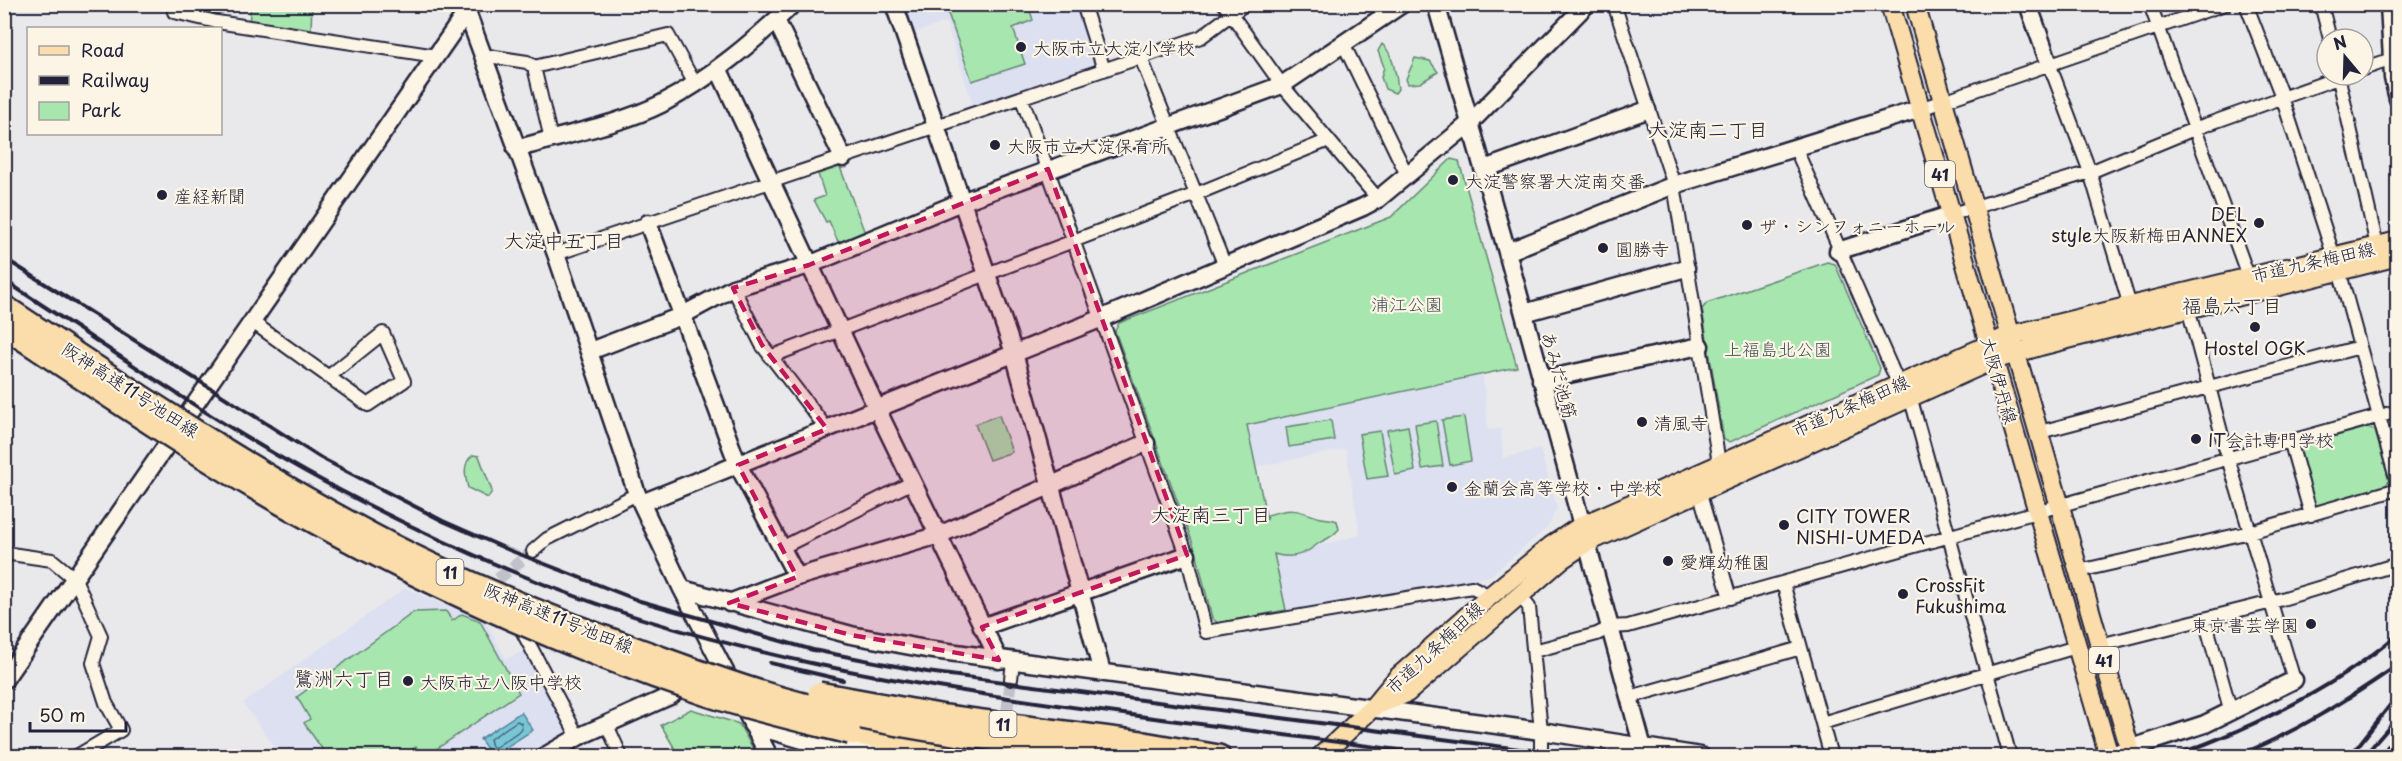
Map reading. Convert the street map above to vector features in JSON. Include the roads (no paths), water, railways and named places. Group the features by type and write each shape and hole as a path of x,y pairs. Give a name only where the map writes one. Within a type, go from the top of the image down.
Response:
{"highway":[{"name":"阪神高速11号池田線","path":"4,306 213,442 361,529 581,629 787,700 857,716 1017,742 1143,750"},
{"name":"阪神高速11号池田線","path":"4,327 130,410 279,502 428,581 493,610 654,676 758,710 850,733 994,756"},
{"path":"1143,750 1172,756"},
{"name":"11","path":"1143,750 1219,756"}],"main road":[{"name":"大阪伊丹線","path":"1890,4 2039,510 2108,756"},
{"name":"大阪伊丹線","path":"1915,4 2131,753"},
{"name":"市道九条梅田線","path":"2013,344 2188,308 2337,263 2377,246 2397,241"},
{"name":"市道九条梅田線","path":"1321,756 1371,708 1398,677 1551,546 1699,490 1904,390 1991,351 2130,306 2248,276 2397,256"},
{"name":"市道九条梅田線","path":"1371,708 1407,693 1562,559 1583,535 1719,463 1904,390"}],"street":[{"path":"516,149 637,114 695,84 719,70 793,4"},
{"path":"894,4 934,126 1014,353 1102,672"},
{"path":"1083,4 1104,70"},
{"path":"1224,4 1282,85 1378,199"},
{"path":"556,254 1201,37 1232,16 1245,4"},
{"path":"590,351 681,316 733,288 809,264 962,202 1282,85 1402,4"},
{"name":"あみだ池筋","path":"1436,4 1484,169 1644,751"},
{"path":"533,551 547,539 640,499 738,465 1100,319 1378,199 1470,122 1587,4"},
{"path":"1614,4 1647,110 1674,185 1719,463"},
{"path":"2028,4 2090,172 2130,306"},
{"path":"2150,4 2248,276"},
{"path":"1507,252 1674,185 1920,109 2225,4"},
{"path":"2079,571 2250,532 2397,488 2337,263 2282,97 2246,4"},
{"path":"2321,4 2327,27"},
{"path":"2389,4 2397,99"},
{"path":"177,8 217,22 436,56"},
{"path":"469,8 483,56 556,254 640,499 682,589 769,756"},
{"path":"4,680 469,8"},
{"path":"776,20 843,158"},
{"path":"483,56 527,62 534,66 668,35 695,84"},
{"path":"1343,44 1407,175"},
{"path":"1141,58 1226,266"},
{"path":"2375,65 2392,59"},
{"path":"534,66 551,139"},
{"path":"719,70 877,409 982,627 1006,661 1011,679"},
{"path":"1838,251 2090,172 2194,129 2315,85"},
{"path":"2343,87 2377,246"},
{"path":"1022,99 1187,555 1206,632 1472,587 1490,596"},
{"path":"1484,169 1647,110"},
{"path":"771,357 839,328 1073,242 1329,140"},
{"path":"1795,147 1838,251 1904,390 1949,537 2010,756"},
{"path":"648,223 738,465 796,577"},
{"path":"1524,314 1686,268"},
{"path":"733,288 771,357 827,429"},
{"path":"2108,756 2131,753 2183,732 2231,712 2294,680 2228,458 2188,308"},
{"path":"251,321 328,377 368,405 404,381 383,333 328,377"},
{"path":"1541,380 1701,346"},
{"path":"2040,432 2360,347"},
{"path":"1534,651 1597,634 1611,627 1628,626 1730,598 2397,411"},
{"path":"2290,440 2311,515"},
{"path":"729,603 796,577 939,535 1146,443"},
{"path":"781,548 913,482"},
{"path":"1699,490 1730,598"},
{"path":"4,553 52,560 75,579 101,636 93,663 106,703 121,730 77,756"},
{"path":"982,627 1187,555"},
{"path":"2100,645 2272,603 2397,564"},
{"path":"498,579 501,590 578,736"},
{"path":"1783,583 1831,756"},
{"path":"682,589 851,635 1006,661 1541,731 1644,751 1701,756"},
{"path":"1520,596 1529,607 1541,731 1541,756"},
{"path":"2205,620 2231,712"},
{"path":"1822,723 2076,647"},
{"path":"1630,697 1801,648"},
{"path":"545,756 578,736 672,695 723,669"},
{"path":"1002,756 1007,712"},
{"path":"606,723 621,756"},
{"path":"752,725 813,742 885,756"}],"water":[{"path":"521,712 533,730 492,756 480,739"}],"tunnel":[{"path":"498,579 533,551"},
{"path":"1007,712 1011,679"}],"railway":[{"path":"4,258 321,458 443,521 509,550 640,601 813,650 927,672 1574,756"},
{"path":"4,280 209,414 307,473 398,520 459,548 595,603 745,648 898,680 1053,705 1445,756"},
{"path":"2173,756 2232,733 2291,706 2347,673 2398,634"},
{"path":"770,663 843,680"},
{"path":"2236,756 2320,715 2398,665"},
{"path":"2350,756 2398,695"},
{"path":"2364,756 2398,717"},
{"path":"2380,756 2398,734"}],"place":[{"name":"大阪市立大淀小学校","path":"1021,47"},
{"name":"大阪市立大淀保育所","path":"995,145"},
{"name":"大淀警察署大淀南交番","path":"1453,180"},
{"name":"産経新聞","path":"162,195"},
{"name":"DEL style大阪新梅田ANNEX","path":"2259,223"},
{"name":"ザ・シンフォニーホール","path":"1747,225"},
{"name":"圓勝寺","path":"1603,248"},
{"name":"Hostel OGK","path":"2255,327"},
{"name":"清風寺","path":"1642,422"},
{"name":"IT会計専門学校","path":"2196,439"},
{"name":"金蘭会高等学校・中学校","path":"1452,487"},
{"name":"CITY TOWER NISHI-UMEDA","path":"1784,525"},
{"name":"愛輝幼稚園","path":"1668,561"},
{"name":"CrossFit Fukushima","path":"1903,594"},
{"name":"東京書芸学園","path":"2311,624"},
{"name":"大阪市立八阪中学校","path":"408,681"}],"district":[{"name":"大淀南二丁目","path":"1708,129"},
{"name":"大淀中五丁目","path":"564,240"},
{"name":"福島六丁目","path":"2232,305"},
{"name":"大淀南三丁目","path":"1211,514"},
{"name":"鷺洲六丁目","path":"344,678"}],"park label":[{"name":"浦江公園","path":"1407,303"},
{"name":"上福島北公園","path":"1778,348"}]}
